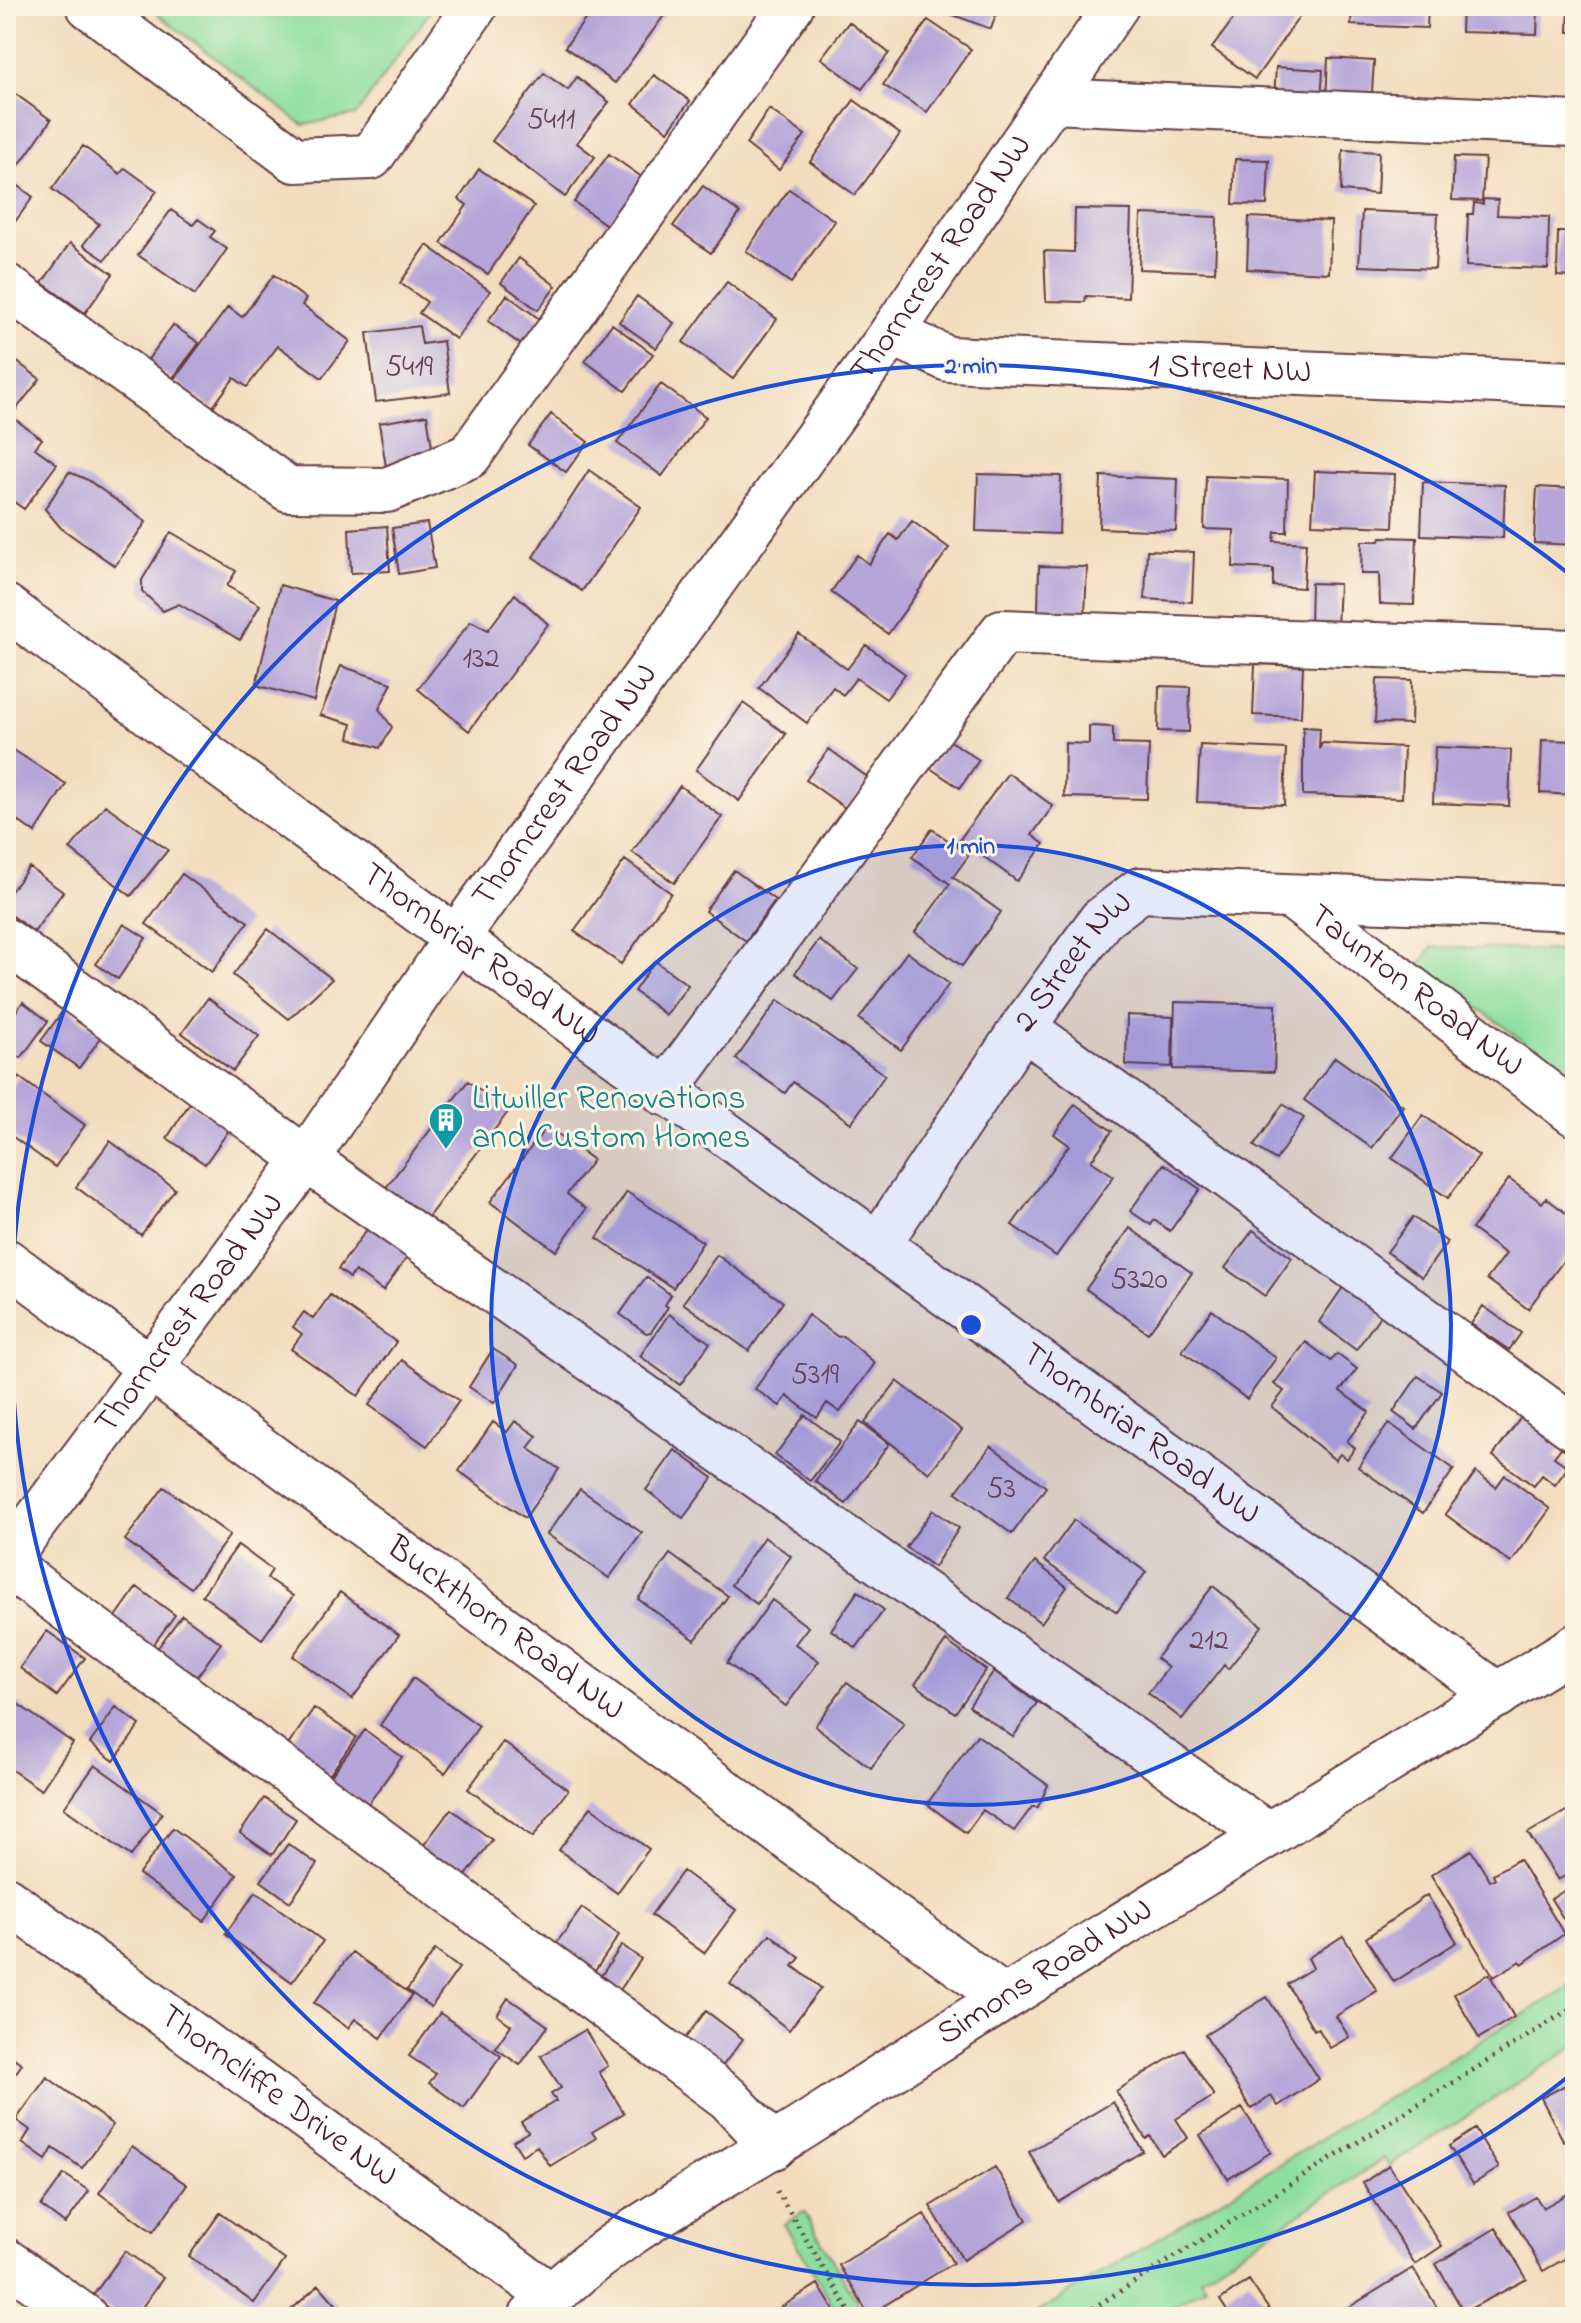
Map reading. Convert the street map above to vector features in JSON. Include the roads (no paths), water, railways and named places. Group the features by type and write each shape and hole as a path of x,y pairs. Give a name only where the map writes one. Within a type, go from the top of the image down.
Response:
{"street":[{"path":"89,6 295,160 371,157 475,6"},
{"path":"6,286 288,489 387,490 469,456 791,6"},
{"name":"Thorncrest Road NW","path":"6,1562 306,1159 455,940 892,333 1116,6"},
{"path":"1051,101 1575,124"},
{"name":"1 Street NW","path":"892,333 948,359 1575,384"},
{"name":"Thornbriar Road NW","path":"6,607 664,1093 879,1243 1498,1695"},
{"path":"664,1093 1002,632 1575,652"},
{"name":"2 Street NW","path":"879,1243 1023,1027 1101,920 1140,890 1575,908"},
{"name":"Taunton Road NW","path":"1293,898 1575,1114"},
{"path":"6,941 306,1159 1268,1835"},
{"path":"1023,1027 1575,1429"},
{"name":"Buckthorn Road NW","path":"6,1261 1003,1997"},
{"path":"6,1562 728,2098 765,2152"},
{"name":"Simons Road NW","path":"541,2306 616,2243 765,2152 1003,1997 1575,1647"},
{"name":"Thorncliffe Drive NW","path":"6,1899 541,2306"},
{"path":"6,2261 85,2317"}],"place":[{"name":"Litwiller Renovations and Custom Homes","path":"446,1151"}]}
